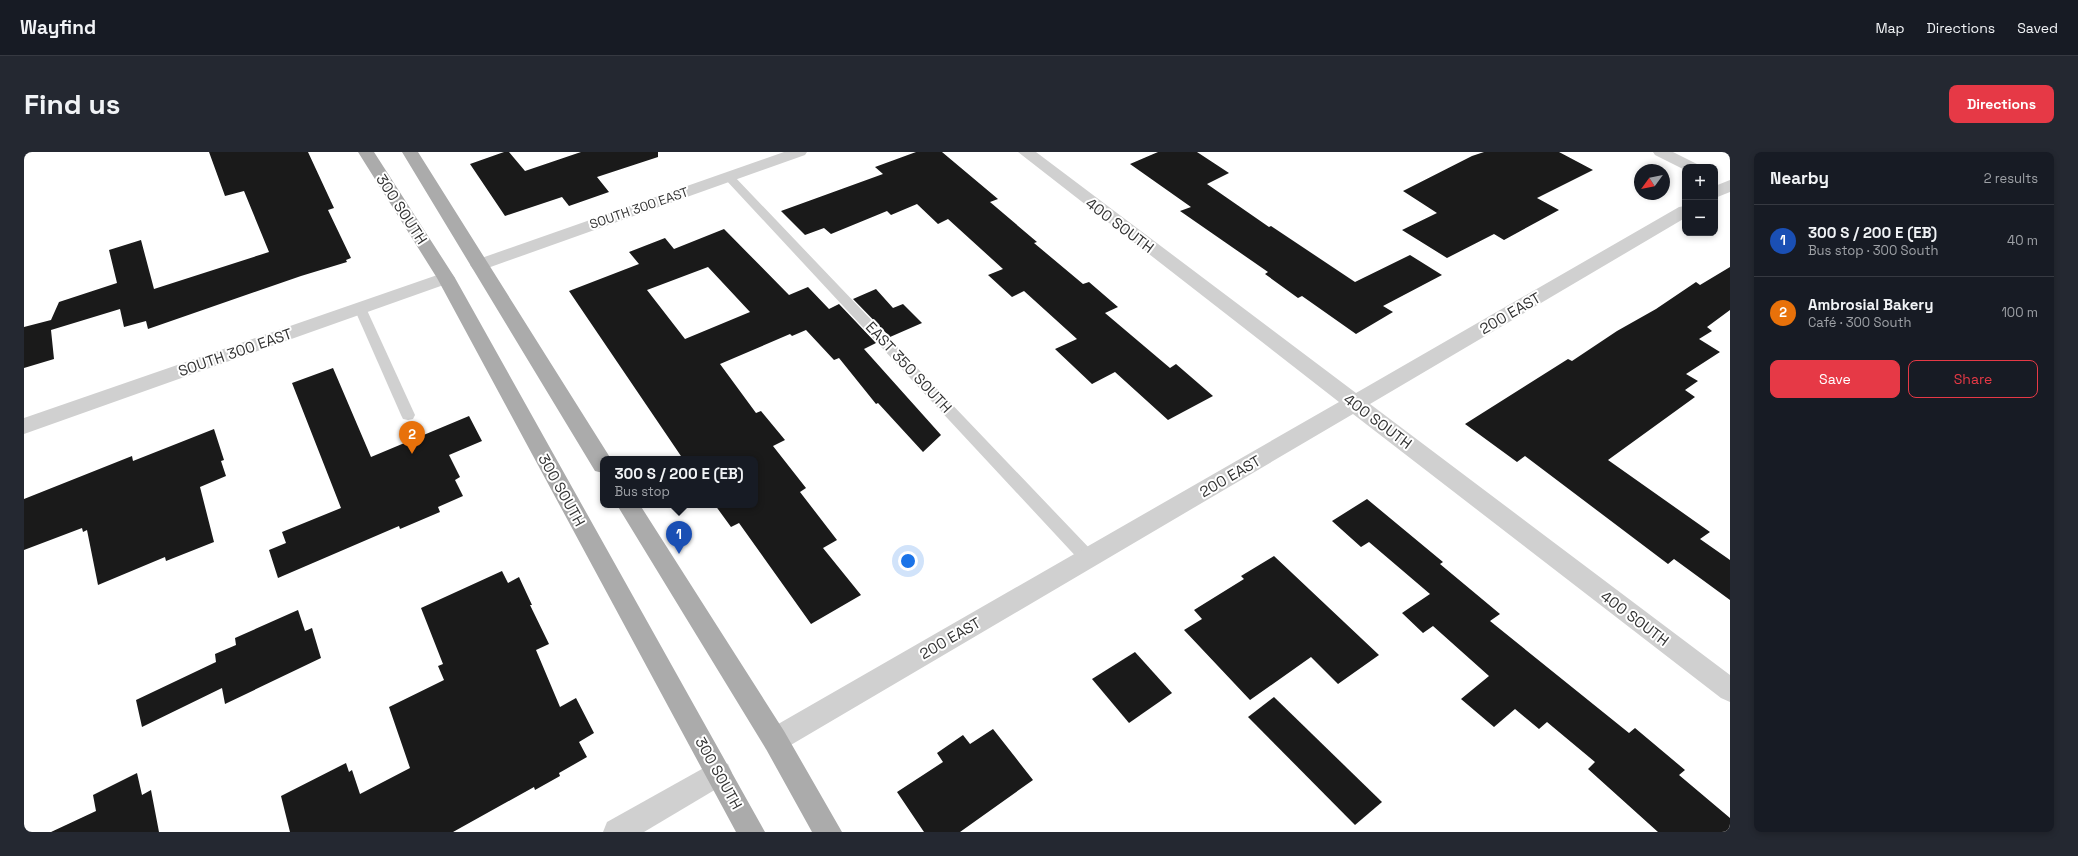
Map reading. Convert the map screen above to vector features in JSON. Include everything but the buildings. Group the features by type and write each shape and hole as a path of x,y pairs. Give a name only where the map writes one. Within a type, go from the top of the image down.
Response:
{"main road":[{"name":"300 SOUTH","path":"366,152 446,278 718,773 752,832"},
{"path":"410,152 600,460"},
{"path":"630,508 775,740 828,832"}],"street":[{"name":"SOUTH 300 EAST","path":"479,265 799,152"},
{"name":"400 SOUTH","path":"1026,152 1730,690"},
{"path":"1660,152 1685,164"},
{"name":"200 EAST","path":"775,740 1682,213"},
{"name":"SOUTH 300 EAST","path":"24,426 446,278"},
{"path":"616,832 718,773"}],"lane":[{"name":"EAST 350 SOUTH","path":"729,176 1088,558"},
{"path":"360,308 408,415"}],"place":[{"name":"Ambrosial Bakery","path":"412,454"},
{"name":"300 S / 200 E (EB)","path":"679,554"}]}
